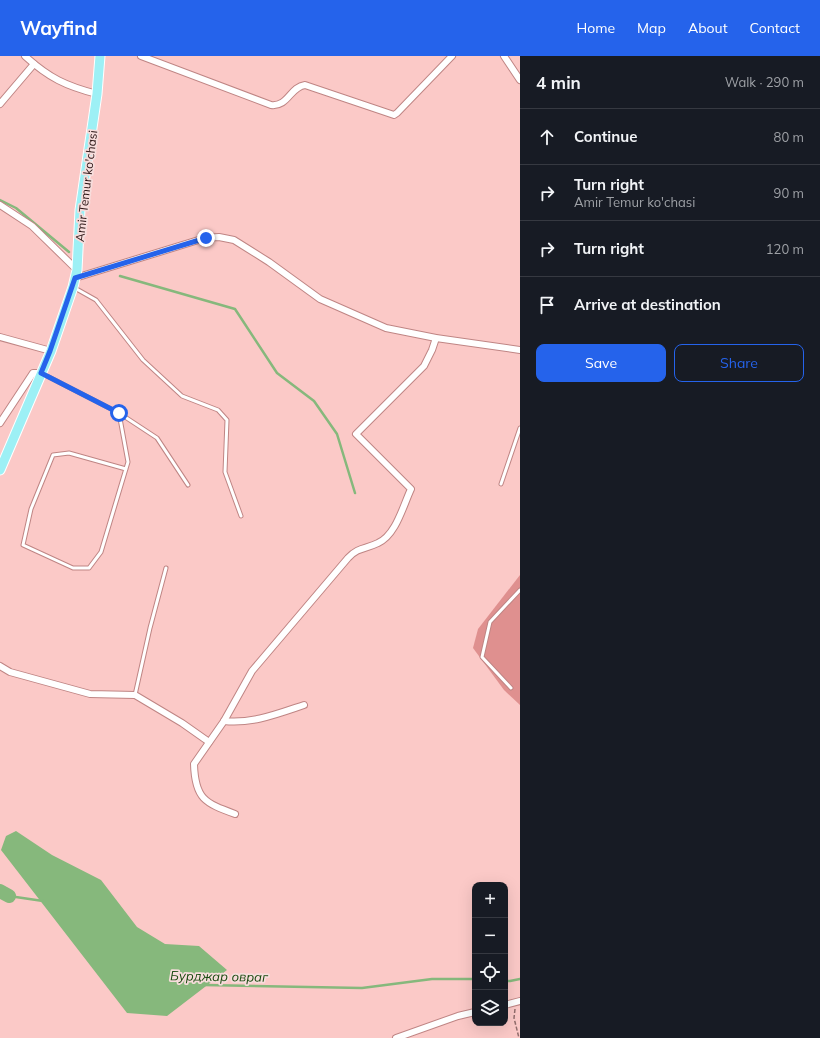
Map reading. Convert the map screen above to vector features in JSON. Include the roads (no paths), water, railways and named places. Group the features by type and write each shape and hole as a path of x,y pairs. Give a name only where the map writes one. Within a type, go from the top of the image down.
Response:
{"main road":[{"name":"Amir Temur ko'chasi","path":"0,470 50,351 75,278 80,210 97,94 100,56"}],"street":[{"path":"25,56 34,64 66,85 97,94"},
{"path":"141,56 271,105 276,106 281,104 297,88 306,85 394,114 397,113 452,56"},
{"path":"504,56 520,80"},
{"path":"0,104 34,64"},
{"path":"0,205 32,226 75,278 206,238 220,237 234,240 269,262 320,299 386,328 436,338 520,350"},
{"path":"0,337 50,351"},
{"path":"235,814 218,808 203,799 196,786 194,764 224,721 252,671 348,558 354,551 377,544 385,540 391,534 411,489 356,434 424,366 436,338"},
{"path":"1,420 33,373 41,373"},
{"path":"0,666 10,672 90,694 135,695 182,723 209,742"},
{"path":"224,721 247,722 304,705"},
{"path":"508,1004 518,1001"},
{"path":"396,1038 458,1016 472,1013"}],"lane":[{"path":"75,278 96,300 143,360 182,396 218,410 227,420 225,472 241,516"},
{"path":"41,373 119,413 157,438 188,484"},
{"path":"119,413 128,462 126,469 101,552 89,568 73,568 23,545 31,509 53,455 69,453 126,469"},
{"path":"501,484 520,428"},
{"path":"135,695 150,628 166,568"},
{"path":"510,688 482,657 490,622 520,590"}],"water":[{"path":"16,831 52,855 101,880 137,927 165,944 199,946 227,970 167,1016 127,1013 1,850 6,836"}],"waterway":[{"path":"0,200 16,208 69,252"},
{"path":"120,276 235,309 277,373 314,401 337,434 355,493"},
{"path":"0,891 9,896"},
{"name":"Бурджар овраг","path":"9,896 43,901"},
{"name":"Бурджар овраг","path":"204,985 362,988 432,979 472,979"},
{"name":"Бурджар овраг","path":"508,981 520,979"}]}
